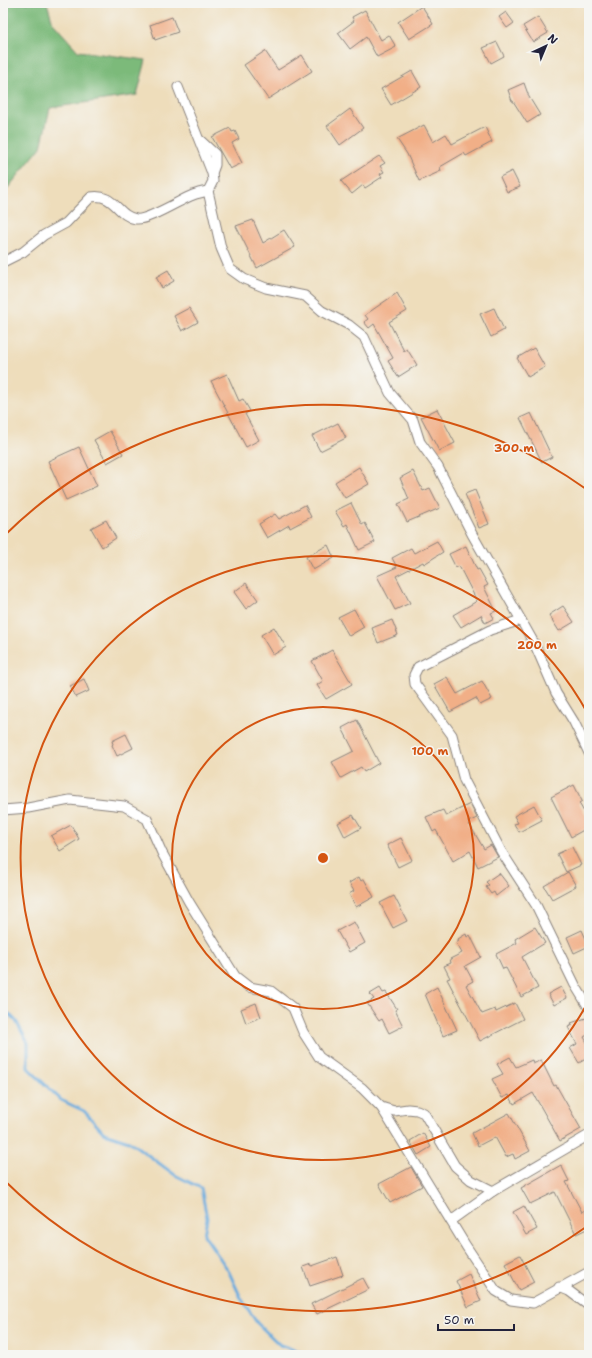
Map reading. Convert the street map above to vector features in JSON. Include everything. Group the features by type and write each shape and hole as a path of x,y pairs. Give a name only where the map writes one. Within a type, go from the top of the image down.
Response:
{"street":[{"path":"178,87 200,140 215,154 215,165 212,173 212,181 208,191 221,248 230,269 244,279 266,288 305,296 322,312 349,325 364,337 390,393 414,420 420,442 438,467 472,534 535,645 556,693 574,722 589,754"},
{"path":"3,262 23,252 44,235 66,223 91,197 101,196 106,198 130,217 141,220 193,195 208,191"},
{"path":"521,620 490,630 418,667 414,675 415,684 452,735 464,780 501,851 536,905 575,985 589,1008"},
{"path":"3,810 28,808 70,800 124,806 147,819 162,853 189,902 235,976 249,987 271,991 292,1008 303,1032 319,1057 362,1088 381,1107 496,1291 511,1300 533,1303 559,1287 589,1272"},
{"path":"381,1107 394,1111 408,1108 424,1113 455,1166 471,1180 493,1191"},
{"path":"451,1221 493,1191 589,1135"},
{"path":"559,1287 569,1291 589,1306"}],"green space":[{"path":"3,3 47,3 53,23 78,51 146,60 137,95 50,108 41,147 3,194"}],"building":[{"path":"422,6 433,24 409,39 398,22"},
{"path":"365,10 381,40 389,35 396,47 377,57 366,37 350,49 338,33 354,21 352,17"},
{"path":"506,12 514,23 507,28 499,17"},
{"path":"172,17 178,32 155,40 150,25"},
{"path":"538,17 548,33 533,42 523,26"},
{"path":"497,42 504,56 491,63 483,48"},
{"path":"265,51 278,70 302,55 312,71 268,99 244,65"},
{"path":"412,71 421,87 391,105 381,89"},
{"path":"524,83 529,97 540,115 527,123 512,101 508,90"},
{"path":"350,109 363,128 340,145 327,126"},
{"path":"424,125 433,142 446,134 452,144 485,127 492,142 466,156 464,153 440,167 441,171 419,181 407,154 397,139"},
{"path":"230,128 232,132 235,131 239,139 232,143 242,163 230,169 212,137"},
{"path":"379,156 385,163 380,166 384,172 380,174 382,177 365,188 363,185 352,194 341,181"},
{"path":"512,171 520,187 507,192 500,177"},
{"path":"253,220 263,243 284,230 295,247 257,268 236,226"},
{"path":"168,270 174,281 162,288 156,277"},
{"path":"397,293 407,311 389,322 404,351 407,349 417,365 398,377 388,361 393,358 374,324 369,328 364,322 368,319 365,315"},
{"path":"189,308 198,322 182,331 174,316"},
{"path":"494,308 504,330 491,337 480,314"},
{"path":"534,348 545,367 528,377 517,358"},
{"path":"227,374 239,401 243,399 250,411 245,414 259,440 246,447 211,381"},
{"path":"437,409 455,443 439,451 421,417"},
{"path":"531,413 552,457 542,462 520,418"},
{"path":"338,423 346,438 320,451 312,436"},
{"path":"110,431 123,454 107,463 94,440"},
{"path":"79,447 97,486 66,500 48,461"},
{"path":"359,467 369,484 345,498 335,482"},
{"path":"413,471 423,491 430,488 440,508 407,522 398,504 409,499 400,478"},
{"path":"475,490 489,524 479,528 465,494"},
{"path":"351,503 362,525 365,523 375,542 359,550 347,524 344,526 335,511"},
{"path":"305,505 311,517 290,528 289,525 267,538 259,524 275,514 279,519"},
{"path":"106,520 116,538 102,547 91,528"},
{"path":"437,541 443,552 424,564 423,562 396,576 410,603 395,610 377,576 397,567 392,558 411,548 414,553"},
{"path":"328,545 334,558 313,570 306,557"},
{"path":"466,546 477,570 479,569 488,585 484,587 496,611 491,613 494,618 485,623 481,615 461,627 453,615 477,601 459,566 456,568 449,554"},
{"path":"246,583 258,600 246,609 234,592"},
{"path":"563,606 574,622 559,631 549,615"},
{"path":"354,609 364,627 349,636 338,617"},
{"path":"392,620 398,635 378,643 372,628"},
{"path":"274,627 286,647 273,655 261,635"},
{"path":"332,650 352,684 326,699 317,685 323,681 312,661"},
{"path":"447,677 457,694 482,681 492,699 480,705 476,698 450,712 434,684"},
{"path":"84,679 89,691 76,697 70,686"},
{"path":"357,720 379,763 364,772 361,767 341,778 332,762 354,751 342,728"},
{"path":"126,734 133,748 117,756 112,745 112,741"},
{"path":"574,785 582,801 579,803 589,821 589,827 571,837 551,797"},
{"path":"470,804 477,818 468,822 484,849 491,845 498,857 478,867 470,851 453,861 436,830 433,832 426,817 443,810 446,816"},
{"path":"534,805 542,820 519,832 514,824 518,823 514,816"},
{"path":"353,815 361,828 345,837 338,823"},
{"path":"71,825 79,839 60,851 51,836"},
{"path":"401,838 412,860 398,867 387,845"},
{"path":"572,847 581,865 566,872 557,854"},
{"path":"568,872 576,886 552,899 544,886"},
{"path":"499,873 509,886 496,896 494,892 491,894 486,887 489,885 486,882"},
{"path":"359,877 361,881 364,879 374,897 356,907 349,894 354,891 349,883"},
{"path":"394,896 407,921 393,928 380,903"},
{"path":"354,922 365,943 349,952 337,931"},
{"path":"535,927 545,943 522,957 538,988 521,997 506,968 503,969 496,954 517,943 515,939"},
{"path":"582,930 589,946 574,953 567,937"},
{"path":"466,934 467,937 470,935 481,957 465,966 473,981 466,985 482,1014 495,1009 496,1012 515,1003 523,1019 480,1041 447,979 450,978 444,966 451,963 450,959 462,953 456,943 459,941 458,939"},
{"path":"437,987 457,1030 443,1036 425,994"},
{"path":"561,987 567,998 554,1005 548,994"},
{"path":"380,988 383,993 386,992 397,1009 395,1010 403,1026 389,1033 382,1019 379,1021 367,1003 374,999 370,994"},
{"path":"256,1003 261,1017 246,1023 241,1009"},
{"path":"586,1018 589,1023 589,1034 584,1037 589,1046 589,1057 579,1063 570,1048 577,1044 568,1027 573,1025 571,1023"},
{"path":"510,1057 516,1067 532,1060 533,1064 541,1060 554,1086 556,1085 581,1129 560,1141 533,1093 514,1104 509,1095 502,1098 492,1079 503,1074 497,1064"},
{"path":"509,1113 530,1151 515,1159 513,1154 506,1157 495,1137 478,1146 472,1133"},
{"path":"423,1133 431,1147 418,1155 410,1141"},
{"path":"561,1165 569,1181 566,1182 582,1212 585,1210 589,1219 589,1228 576,1234 555,1192 530,1204 521,1188"},
{"path":"411,1167 422,1186 390,1203 379,1184"},
{"path":"524,1206 537,1229 526,1235 513,1212"},
{"path":"520,1255 534,1282 519,1290 505,1263"},
{"path":"337,1257 343,1275 310,1286 303,1267 311,1264 312,1266"},
{"path":"469,1274 481,1301 468,1307 456,1281"},
{"path":"363,1278 369,1289 317,1314 311,1304"}],"waterway":[{"path":"3,1008 16,1021 28,1043 28,1068 61,1100 84,1111 104,1133 129,1141 175,1175 201,1188 207,1218 204,1235 228,1270 241,1298 257,1323 280,1345 308,1355"}]}
